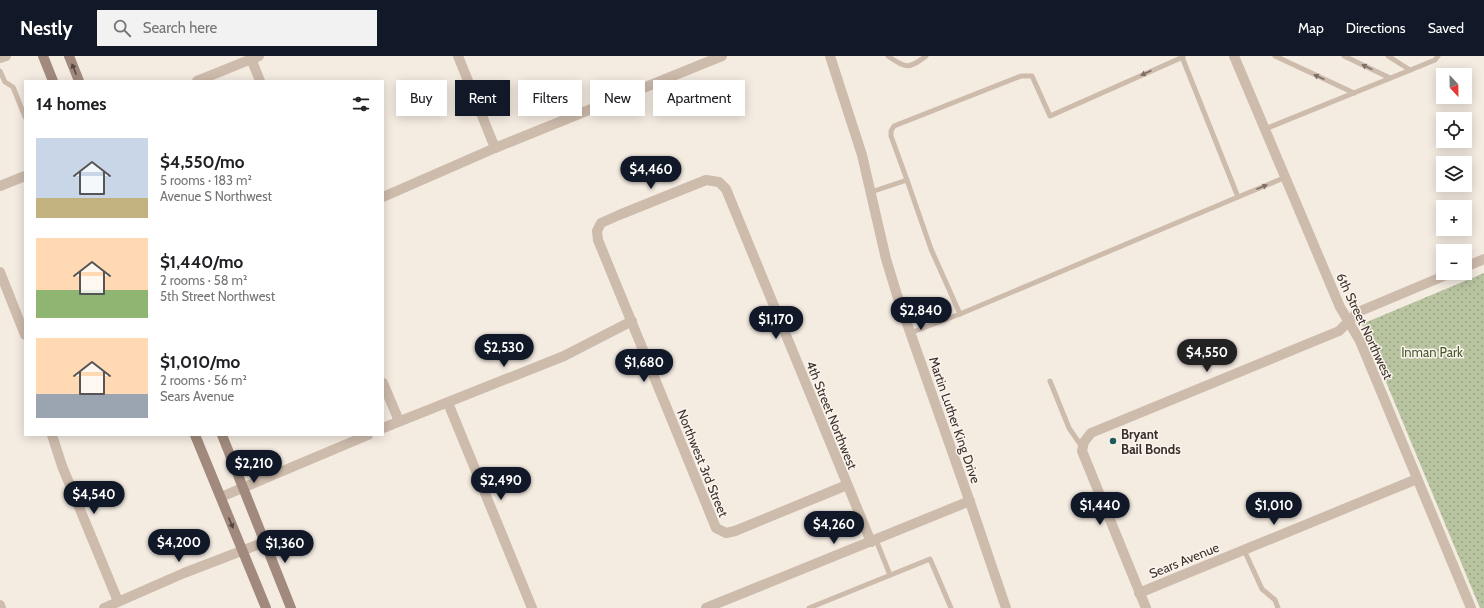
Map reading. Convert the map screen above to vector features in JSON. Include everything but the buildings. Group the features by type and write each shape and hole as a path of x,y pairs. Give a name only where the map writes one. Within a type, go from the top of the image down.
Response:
{"main road":[{"path":"43,56 52,80"},
{"path":"69,56 79,80"},
{"path":"195,436 266,608"},
{"path":"222,436 292,608"}],"street":[{"path":"0,58 6,56"},
{"path":"458,56 495,148"},
{"path":"384,197 495,148 722,56"},
{"name":"Martin Luther King Drive","path":"830,56 855,128 886,259 897,294 1006,608"},
{"name":"6th Street Northwest","path":"1234,56 1340,307 1360,341 1471,608"},
{"path":"199,80 253,57 260,80"},
{"path":"0,186 24,176"},
{"name":"4th Street Northwest","path":"599,227 601,223 619,215 706,180 719,182 726,189 847,485 873,541"},
{"name":"Northwest 3rd Street","path":"599,227 597,231 598,240 716,528 726,534 847,485"},
{"path":"1472,264 1484,259"},
{"path":"0,272 24,332"},
{"path":"1146,608 1082,451 1083,444 1091,433 1339,331 1358,312 1436,279"},
{"path":"384,428 564,356 632,321"},
{"path":"384,385 399,421"},
{"path":"448,403 532,608"},
{"path":"52,436 62,466 118,601"},
{"path":"221,497 366,436"},
{"name":"Sears Avenue","path":"1139,593 1417,479"},
{"path":"706,608 970,501"},
{"path":"104,608 265,542"}],"lane":[{"path":"888,56 900,65 913,66 926,56"},
{"path":"1274,56 1354,93"},
{"path":"1344,56 1390,78"},
{"path":"1388,56 1410,70"},
{"path":"1265,129 1435,60 1438,56"},
{"path":"960,314 931,249 891,136 891,130 894,126 1021,76 1032,76 1050,116 1183,57 1238,197"},
{"path":"0,71 4,82 13,87 24,114"},
{"path":"910,333 960,314 1286,177"},
{"path":"871,192 907,180"},
{"path":"1050,381 1069,428 1083,444"},
{"path":"873,541 890,575"},
{"path":"1244,550 1262,589 1275,600 1278,608"},
{"path":"809,608 930,559 951,608"}],"green space":[{"name":"Inman Park","path":"1484,273 1484,608 1480,608 1362,324 1467,280 1472,280 1472,278"}],"place":[{"name":"Bryant Bail Bonds","path":"1113,441"}]}
